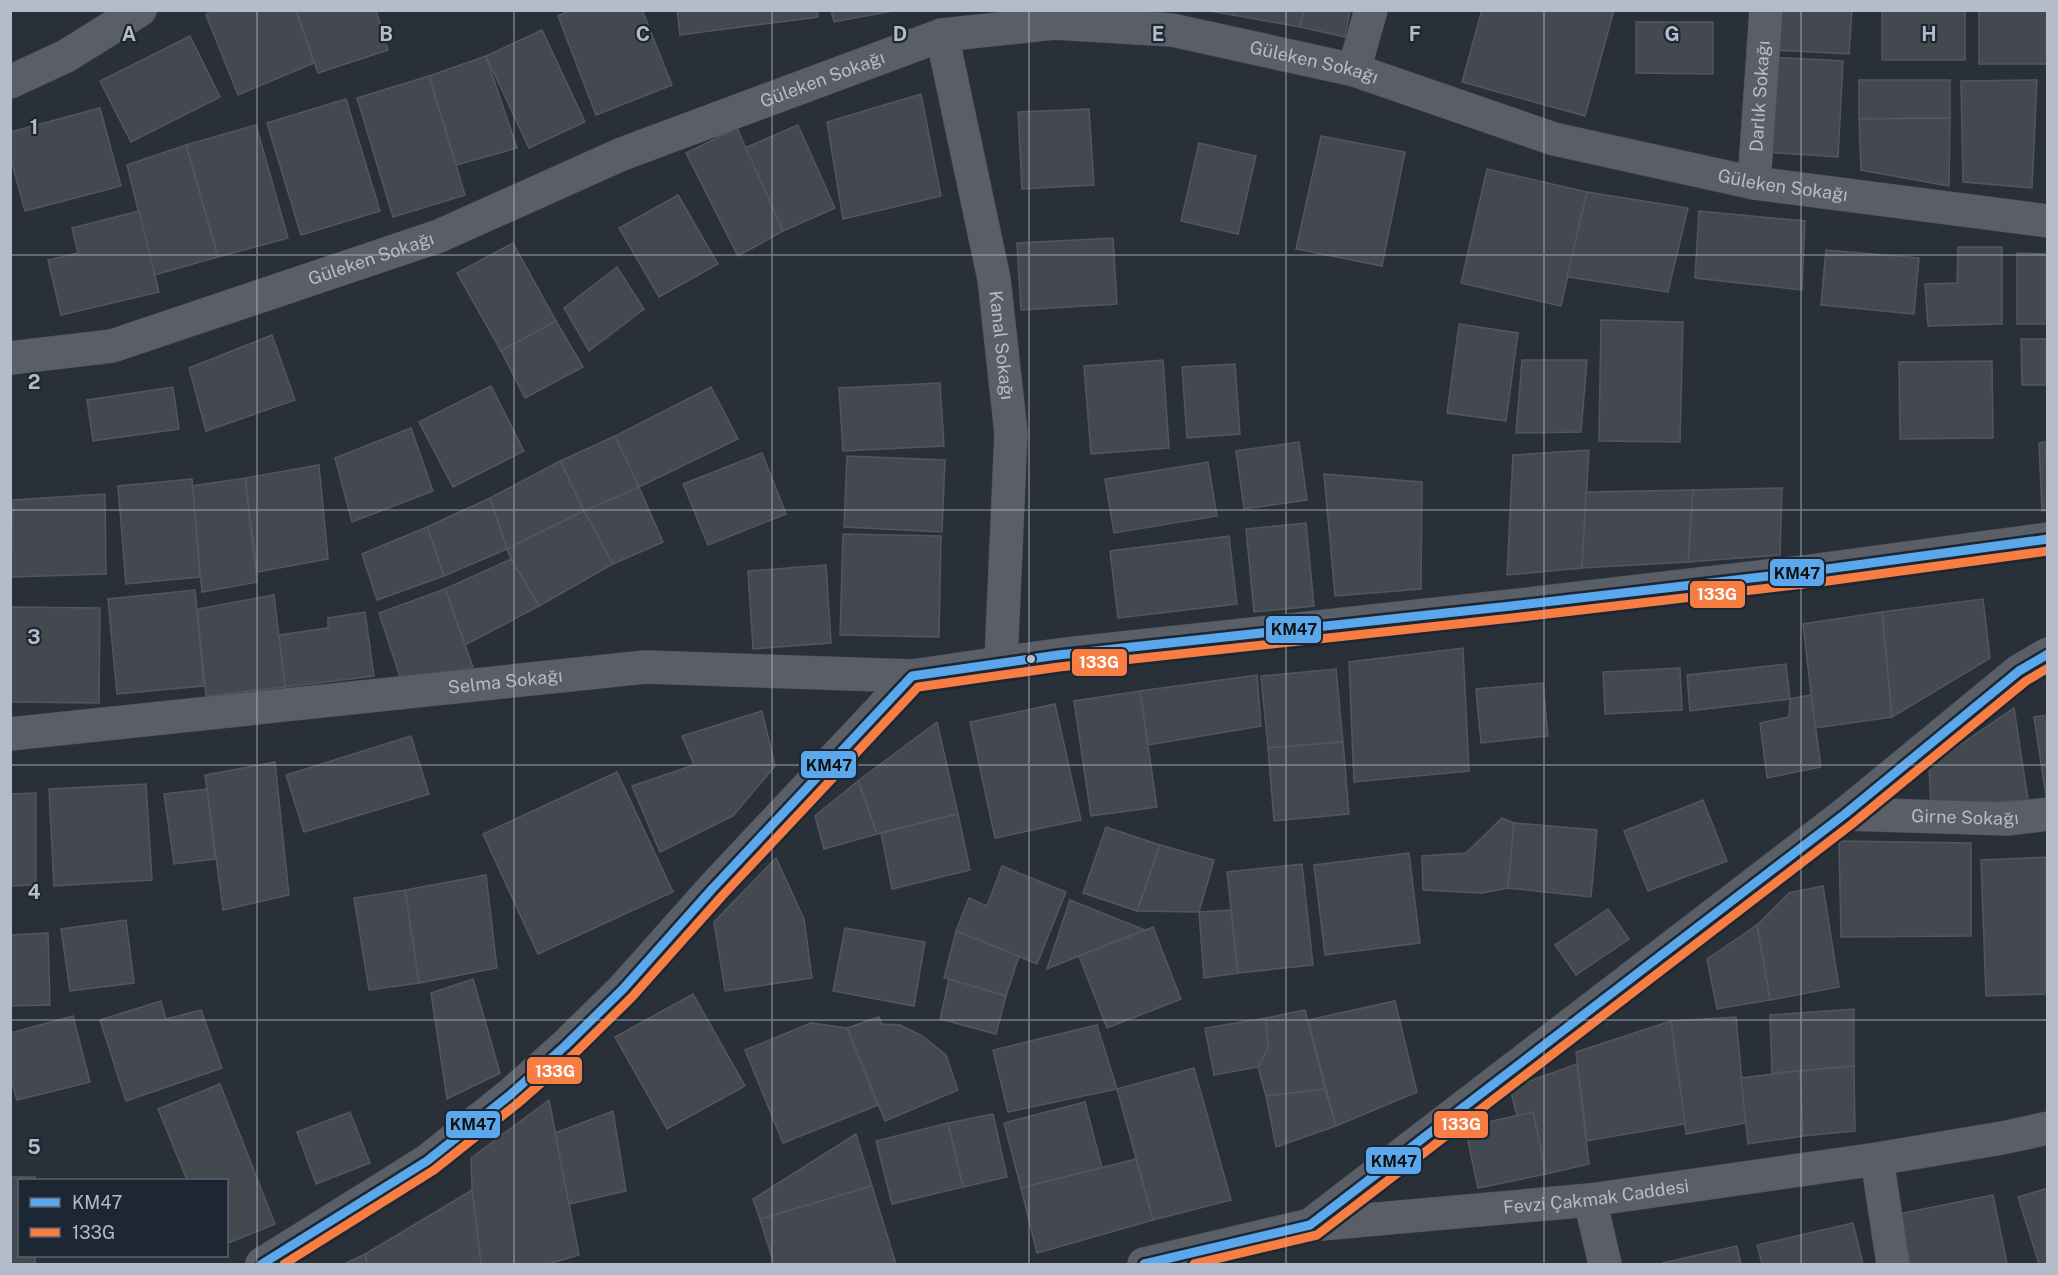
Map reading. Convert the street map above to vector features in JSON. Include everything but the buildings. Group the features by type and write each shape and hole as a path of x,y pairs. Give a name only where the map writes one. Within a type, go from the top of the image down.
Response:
{"street":[{"path":"10,82 66,56 141,10"},
{"path":"1354,70 1371,10"},
{"name":"Darlık Sokağı","path":"1754,183 1766,10"},
{"name":"Güleken Sokağı","path":"10,358 112,346 439,236 622,154 942,35 1054,23 1172,30 1354,70 1554,139 1754,183 2048,221"},
{"name":"Kanal Sokağı","path":"942,35 994,279 1011,433 1001,663"},
{"name":"Selma Sokağı","path":"10,734 645,667 912,676 1001,663 1812,571 2048,539"},
{"path":"1310,1225 1845,814 2019,672 2048,654"},
{"path":"262,1264 427,1161 510,1095 565,1046 623,989 712,888 912,676"},
{"name":"Girne Sokağı","path":"1845,814 2008,819 2048,814"},
{"name":"Fevzi Çakmak Caddesi","path":"1144,1264 1310,1225 1590,1200 1877,1159 2048,1128"},
{"path":"1877,1159 1893,1264"},
{"path":"1590,1200 1605,1264"}],"transit line":[{"name":"KM47","path":"262,1264 427,1161 510,1095 565,1046 623,989 713,888 912,676 1058,655 1812,571 2048,539"},
{"name":"133G","path":"284,1264 434,1170 517,1104 573,1055 632,997 722,896 918,687 1059,667 1813,583 2048,551"},
{"name":"KM47","path":"1144,1264 1310,1225 1845,814 2019,671 2048,654"},
{"name":"133G","path":"1194,1264 1317,1235 1852,824 2026,681 2048,668"}]}
